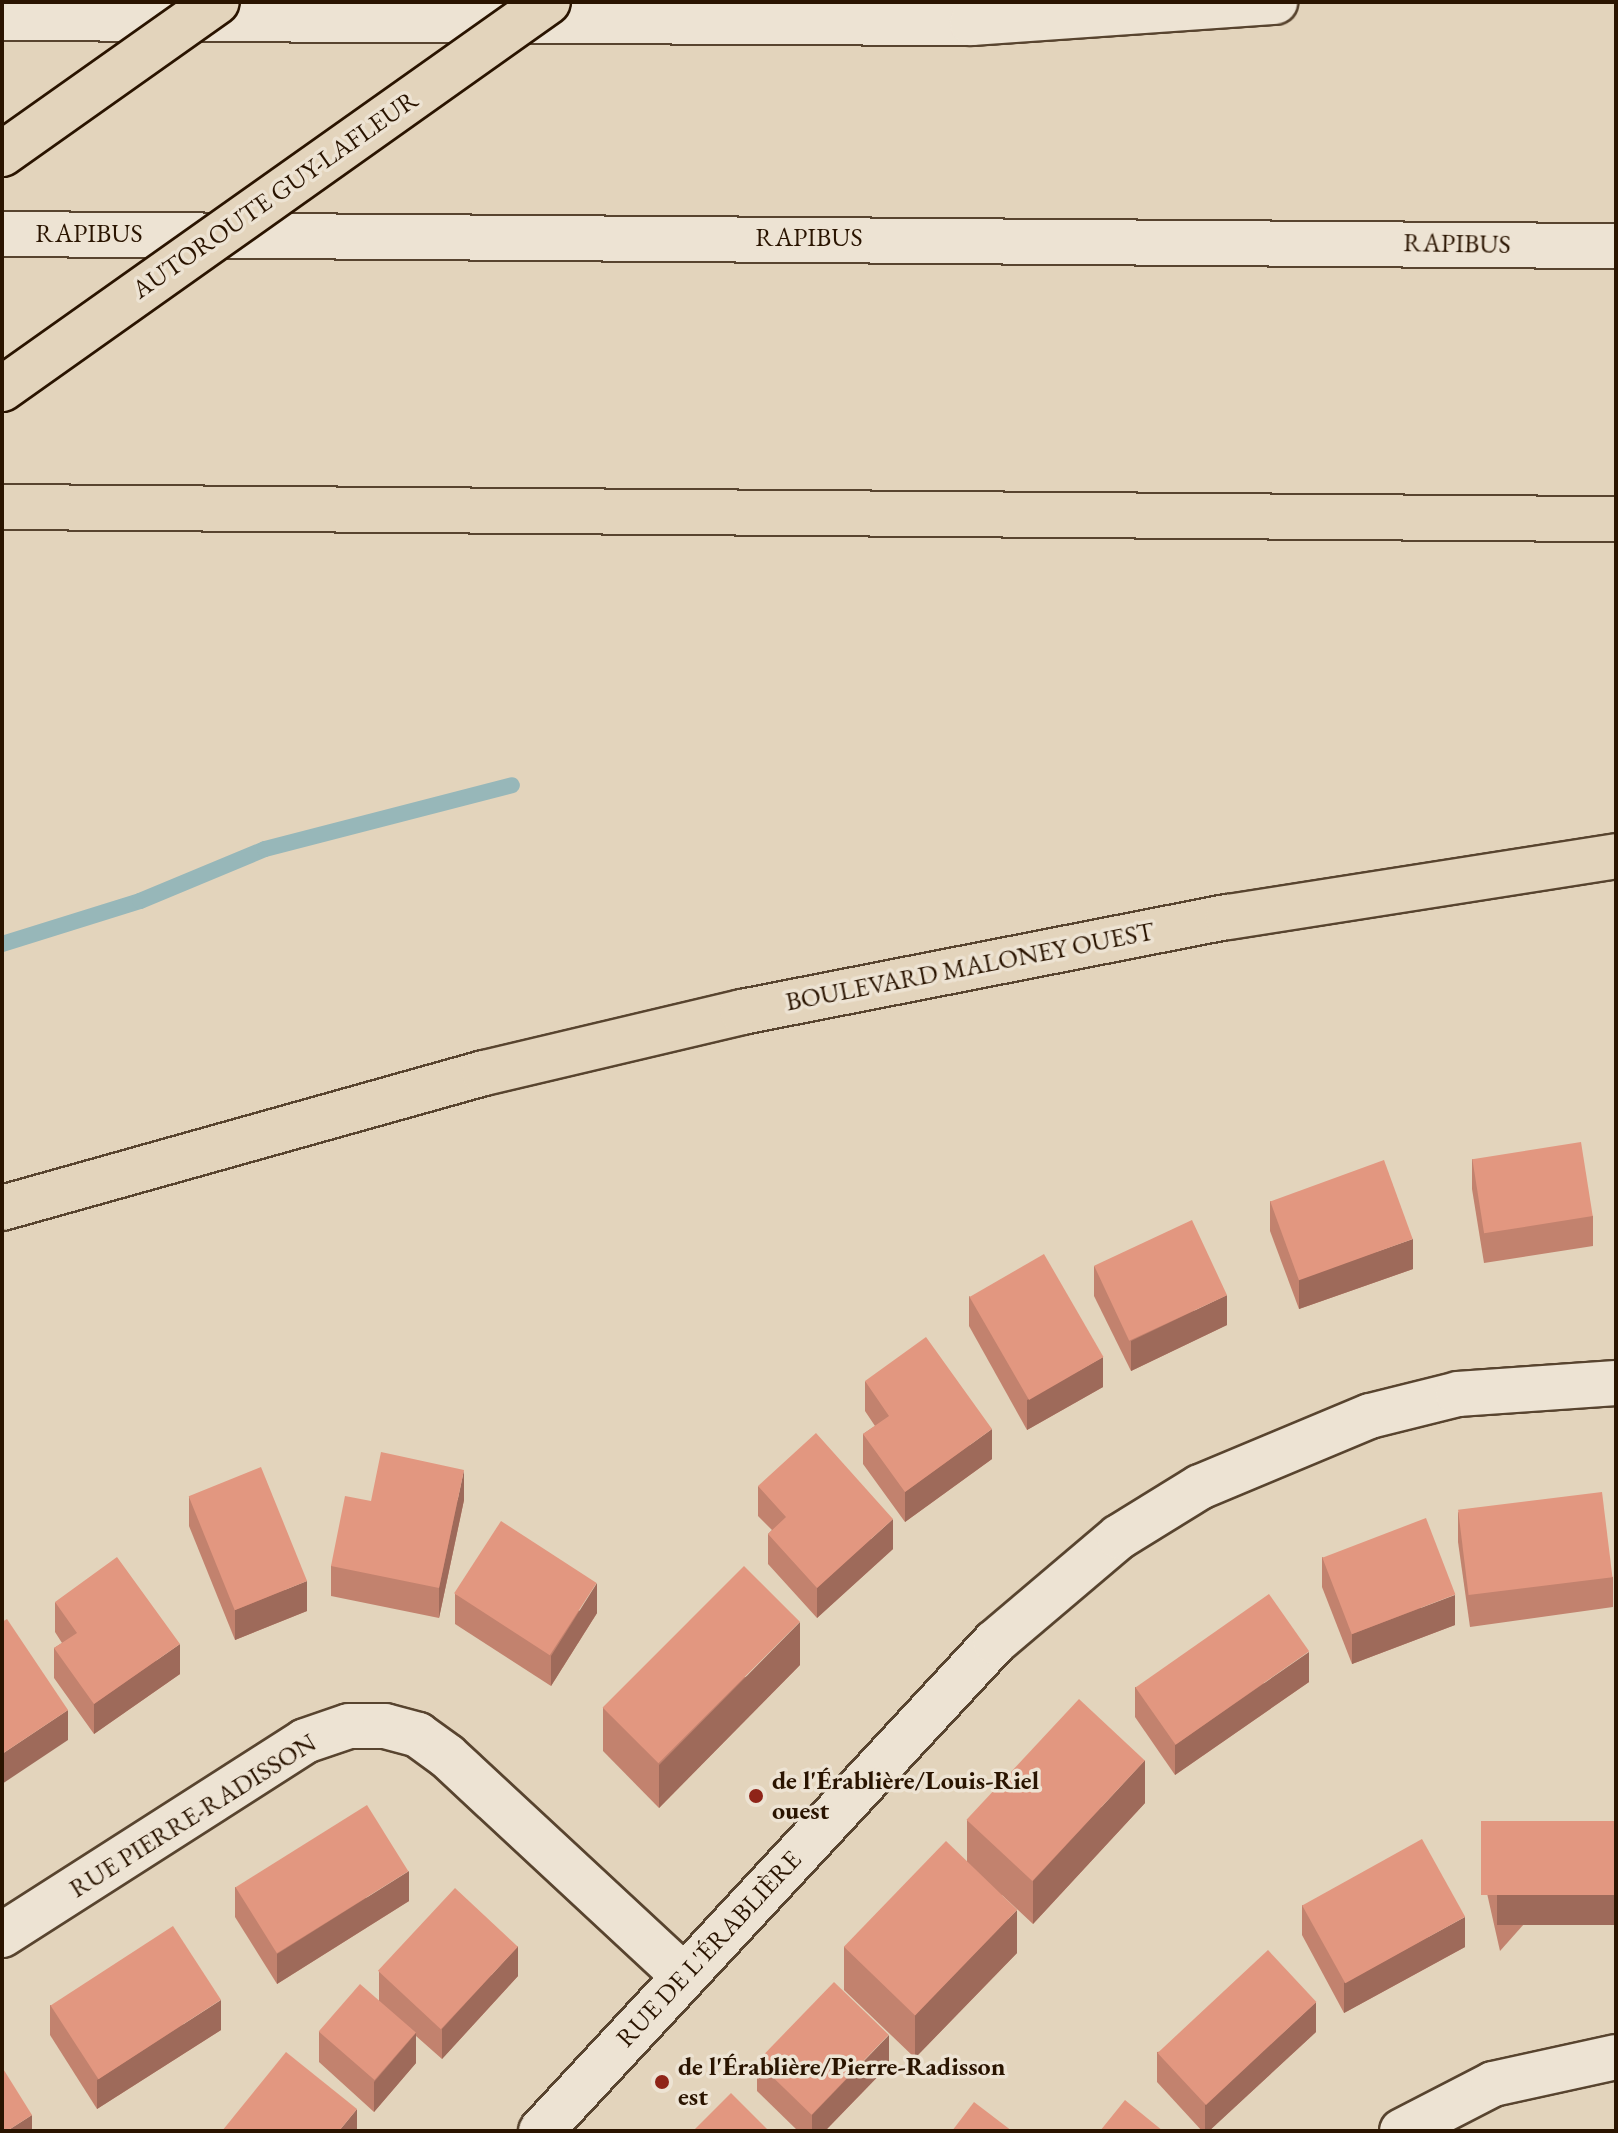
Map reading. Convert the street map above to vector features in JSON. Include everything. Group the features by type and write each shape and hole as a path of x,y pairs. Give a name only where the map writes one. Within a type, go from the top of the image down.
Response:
{"highway":[{"path":"2,137 172,2"},
{"path":"2,154 217,2"},
{"name":"AUTOROUTE GUY-LAFLEUR","path":"2,389 548,2"},
{"path":"2,507 504,507 1616,519"},
{"name":"BOULEVARD MALONEY OUEST","path":"2,1208 331,1114 880,984 1228,917 1616,856"}],"street":[{"path":"2,18 972,23 1143,17 1275,2"},
{"name":"RAPIBUS","path":"2,234 1616,246"},
{"name":"RUE DE L'ÉRABLIÈRE","path":"541,2131 995,1642 1119,1537 1200,1487 1370,1416 1458,1394 1616,1383"},
{"name":"RUE PIERRE-RADISSON","path":"2,1935 305,1741 349,1726 385,1726 418,1735 447,1756 684,1976"},
{"path":"1402,2131 1493,2084 1616,2057"}],"building":[{"path":"1581,1142 1593,1216 1484,1233 1472,1159"},
{"path":"1384,1160 1413,1239 1299,1280 1270,1201"},
{"path":"1192,1220 1227,1295 1129,1341 1094,1266"},
{"path":"1044,1254 1104,1357 1029,1400 970,1297"},
{"path":"926,1337 992,1429 905,1492 863,1434 889,1416 865,1381"},
{"path":"816,1433 893,1519 817,1588 768,1534 786,1517 758,1486"},
{"path":"381,1452 464,1470 439,1588 331,1566 345,1496 371,1501"},
{"path":"261,1467 307,1581 235,1610 189,1496"},
{"path":"1602,1492 1612,1577 1469,1595 1458,1510"},
{"path":"1426,1518 1455,1595 1352,1634 1322,1558"},
{"path":"501,1521 597,1583 550,1655 454,1593"},
{"path":"117,1557 180,1644 94,1704 54,1648 77,1633 55,1602"},
{"path":"744,1566 800,1622 658,1763 603,1707"},
{"path":"1269,1594 1309,1651 1176,1745 1135,1687"},
{"path":"7,1619 68,1710 2,1754 2,1622"},
{"path":"1079,1699 1145,1760 1032,1881 966,1820"},
{"path":"367,1805 408,1871 277,1953 236,1887"},
{"path":"1481,1821 1616,1821 1616,1895 1481,1895"},
{"path":"1422,1839 1465,1917 1345,1983 1302,1905"},
{"path":"946,1841 1017,1910 915,2016 844,1947"},
{"path":"455,1888 518,1947 441,2029 378,1971"},
{"path":"173,1926 221,2000 98,2079 51,2006"},
{"path":"1268,1950 1316,2002 1206,2105 1158,2053"},
{"path":"834,1982 889,2035 812,2115 757,2062"},
{"path":"360,1984 416,2033 375,2080 319,2032"},
{"path":"286,2052 357,2109 339,2131 222,2131"},
{"path":"2,2067 32,2115 7,2131 2,2131"},
{"path":"731,2093 769,2131 693,2131"},
{"path":"1125,2100 1163,2131 1100,2131"},
{"path":"974,2102 1012,2131 952,2131"}],"waterway":[{"path":"2,944 140,901 265,849 512,785"}],"place":[{"name":"de l'Érablière/Louis-Riel ouest","path":"756,1796"},
{"name":"de l'Érablière/Pierre-Radisson est","path":"662,2082"}]}
